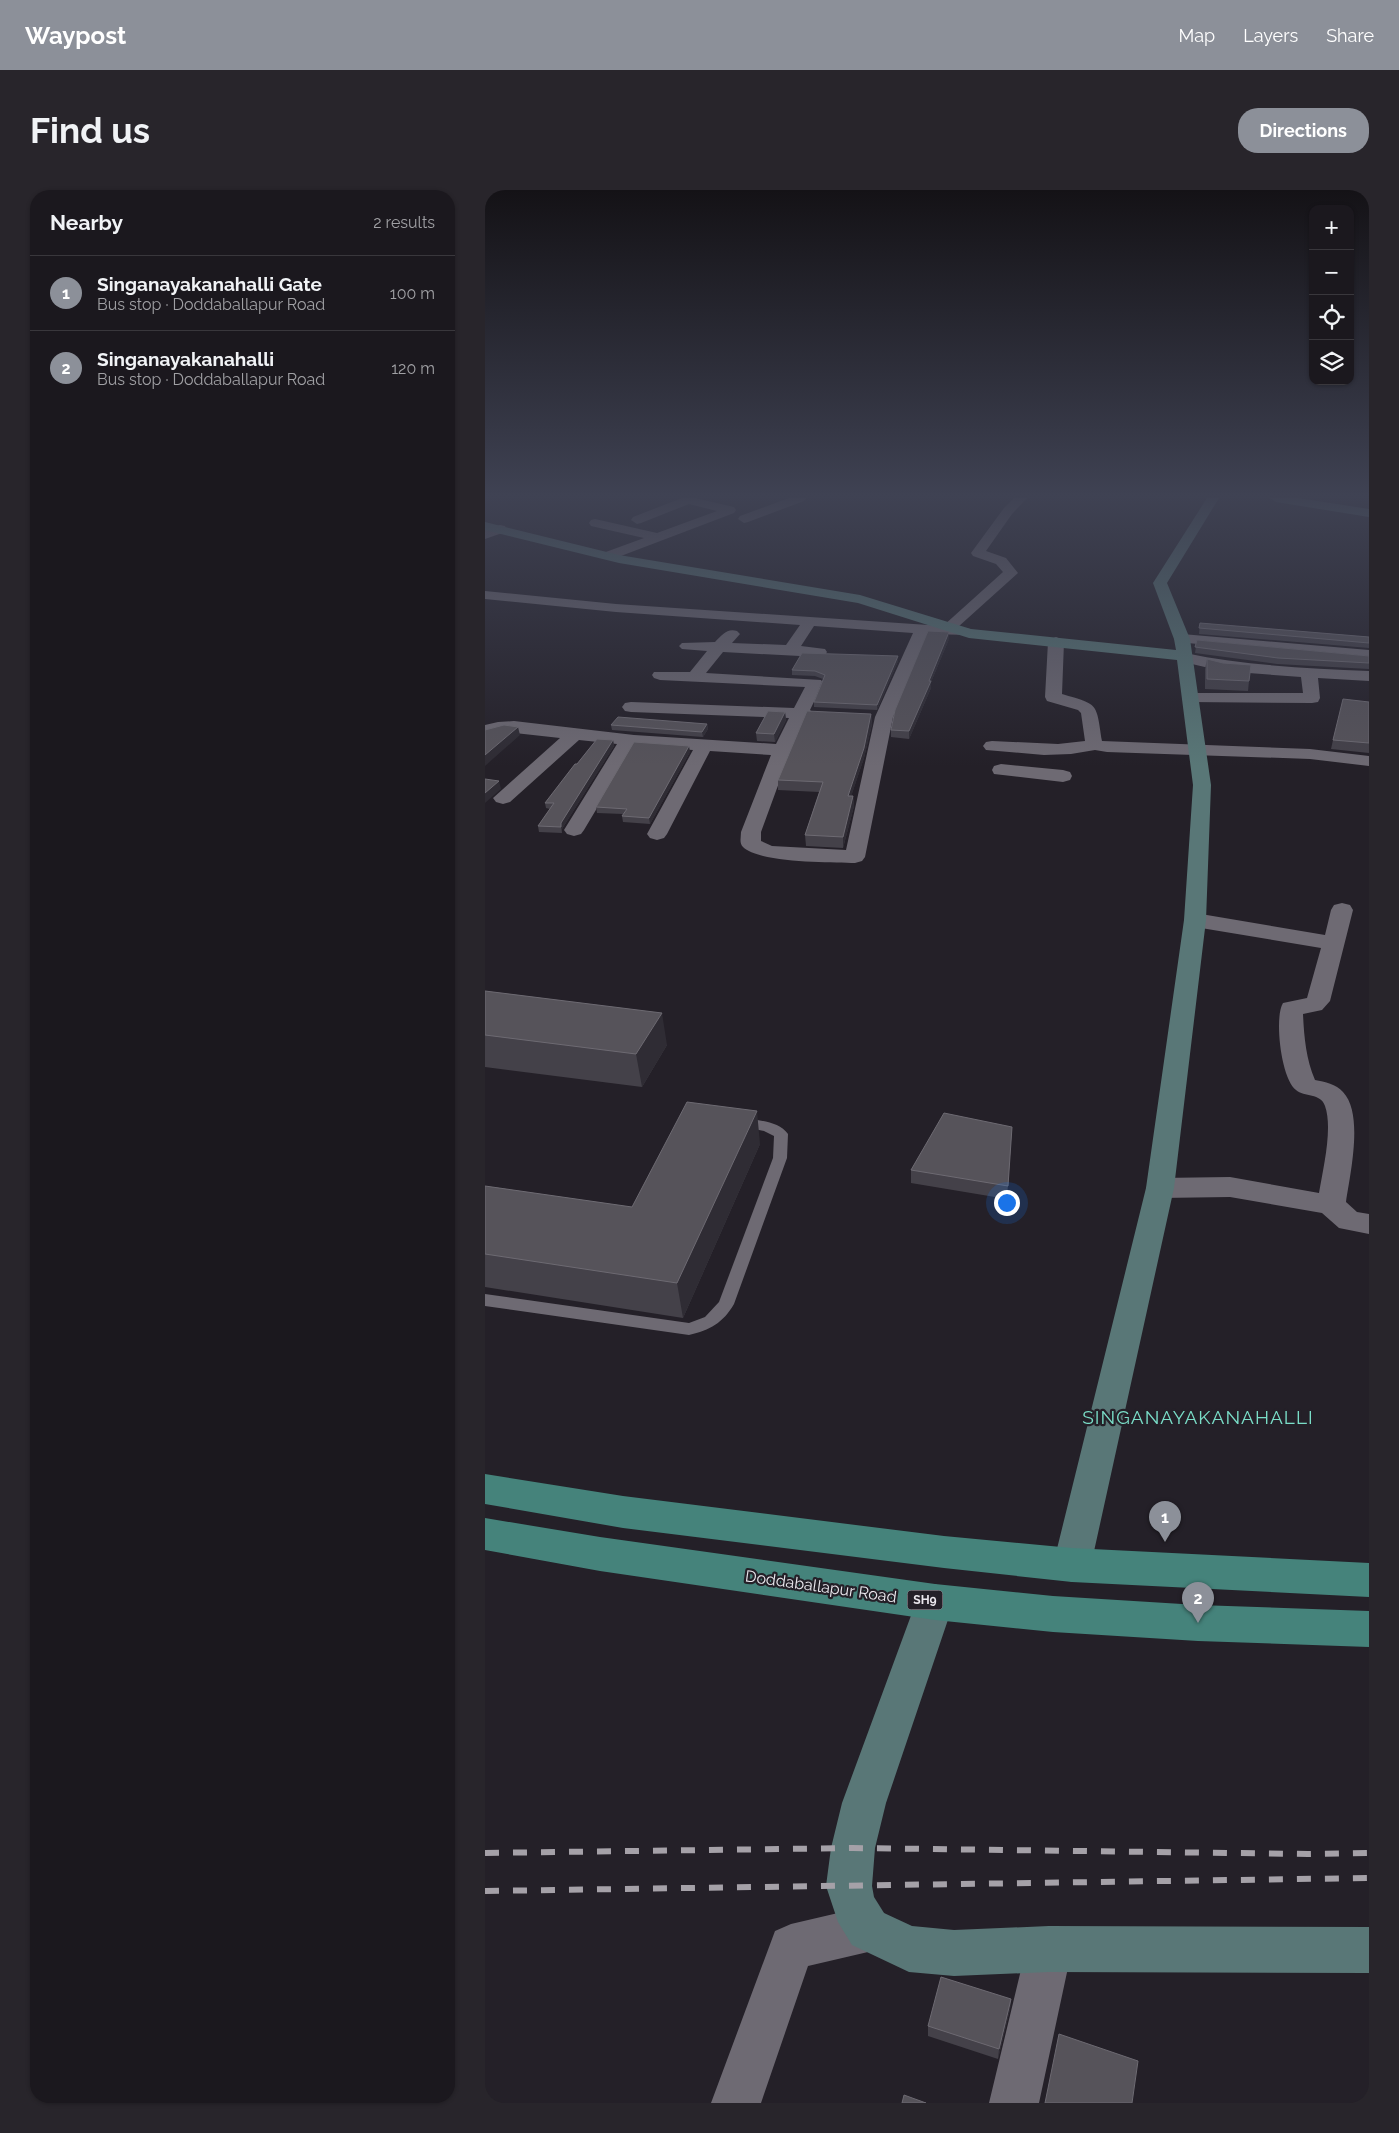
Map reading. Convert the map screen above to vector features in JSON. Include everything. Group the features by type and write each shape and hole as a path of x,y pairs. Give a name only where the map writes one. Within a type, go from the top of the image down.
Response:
{"main road":[{"path":"791,587 859,599 965,632 1056,642 1184,651"},
{"path":"1072,1565 1160,1188 1195,920 1202,785 1184,651 1162,587"},
{"path":"485,1489 623,1512 871,1541 944,1552 1072,1565 1369,1580"},
{"name":"Doddaballapur Road","path":"485,1534 600,1554 935,1602 1063,1614 1199,1623 1369,1629"},
{"path":"935,1602 867,1794 853,1848 849,1886 854,1906 868,1929 909,1949 954,1954 1049,1950 1369,1950"}],"street":[{"path":"950,626 995,587"},
{"path":"485,595 616,608 965,632"},
{"path":"791,650 810,622"},
{"path":"661,675 815,683 782,750 751,832 751,844 768,852 855,856 875,717 922,629"},
{"path":"694,677 734,632"},
{"path":"1056,642 1053,697 1084,706 1089,712 1095,744"},
{"path":"687,646 819,652"},
{"path":"1184,651 1369,655"},
{"path":"1184,651 1222,666 1369,676"},
{"path":"1190,697 1312,698 1309,672"},
{"path":"631,706 818,715"},
{"path":"485,732 492,727 503,727 628,741 782,750"},
{"path":"503,798 573,735"},
{"path":"574,830 628,741"},
{"path":"993,746 1070,750 1095,744 1107,747 1310,754 1369,761"},
{"path":"657,834 704,746"},
{"path":"1001,770 1062,781 1070,750"},
{"path":"1331,1205 1339,1145 1340,1108 1335,1098 1325,1091 1305,1085 1299,1075 1294,1053 1291,1014 1292,1008 1313,1005 1318,1001 1335,943 1342,910"},
{"path":"1195,920 1335,943"},
{"path":"1160,1188 1230,1187 1331,1205 1349,1221 1369,1224"},
{"path":"736,2103 791,1948 868,1929"},
{"path":"1014,2103 1049,1950"}],"lane":[{"path":"485,1300 689,1329 708,1325 718,1317 727,1304 777,1168 782,1146 781,1134 768,1126 722,1119"}],"building":[{"path":"1200,623 1369,637 1369,643 1199,628"},
{"path":"928,631 949,632 929,681 931,681 909,731 891,730 895,710"},
{"path":"1197,640 1369,656 1369,663 1278,658 1195,647"},
{"path":"802,653 898,656 877,705 814,702 825,675 815,671 792,670"},
{"path":"1207,659 1223,663 1251,665 1249,681 1207,679"},
{"path":"1343,699 1369,702 1369,743 1333,740"},
{"path":"768,711 785,712 774,734 756,733"},
{"path":"807,711 871,714 864,748 848,796 853,796 843,837 805,835 823,782 778,780"},
{"path":"618,717 707,724 702,732 611,725"},
{"path":"504,725 518,727 485,755 485,730"},
{"path":"597,739 613,740 561,823 561,827 538,826 554,803 545,803"},
{"path":"634,742 689,746 649,818 622,816 627,809 596,807"},
{"path":"485,779 499,781 485,793"},
{"path":"485,991 662,1013 636,1054 485,1035"},
{"path":"687,1102 757,1111 677,1283 485,1254 485,1186 632,1207"},
{"path":"944,1113 1012,1127 1008,1186 911,1170"},
{"path":"941,1977 1011,1999 999,2049 928,2026"},
{"path":"1059,2034 1138,2061 1132,2103 1045,2103"},
{"path":"904,2095 926,2103 902,2103"}],"railway":[{"path":"485,1853 853,1848 1308,1854 1369,1853"},
{"path":"485,1891 1369,1878"}],"place":[{"name":"Singanayakanahalli Gate","path":"1165,1542"},
{"name":"Singanayakanahalli","path":"1198,1623"}],"district":[{"name":"SINGANAYAKANAHALLI","path":"1198,1417"}]}
